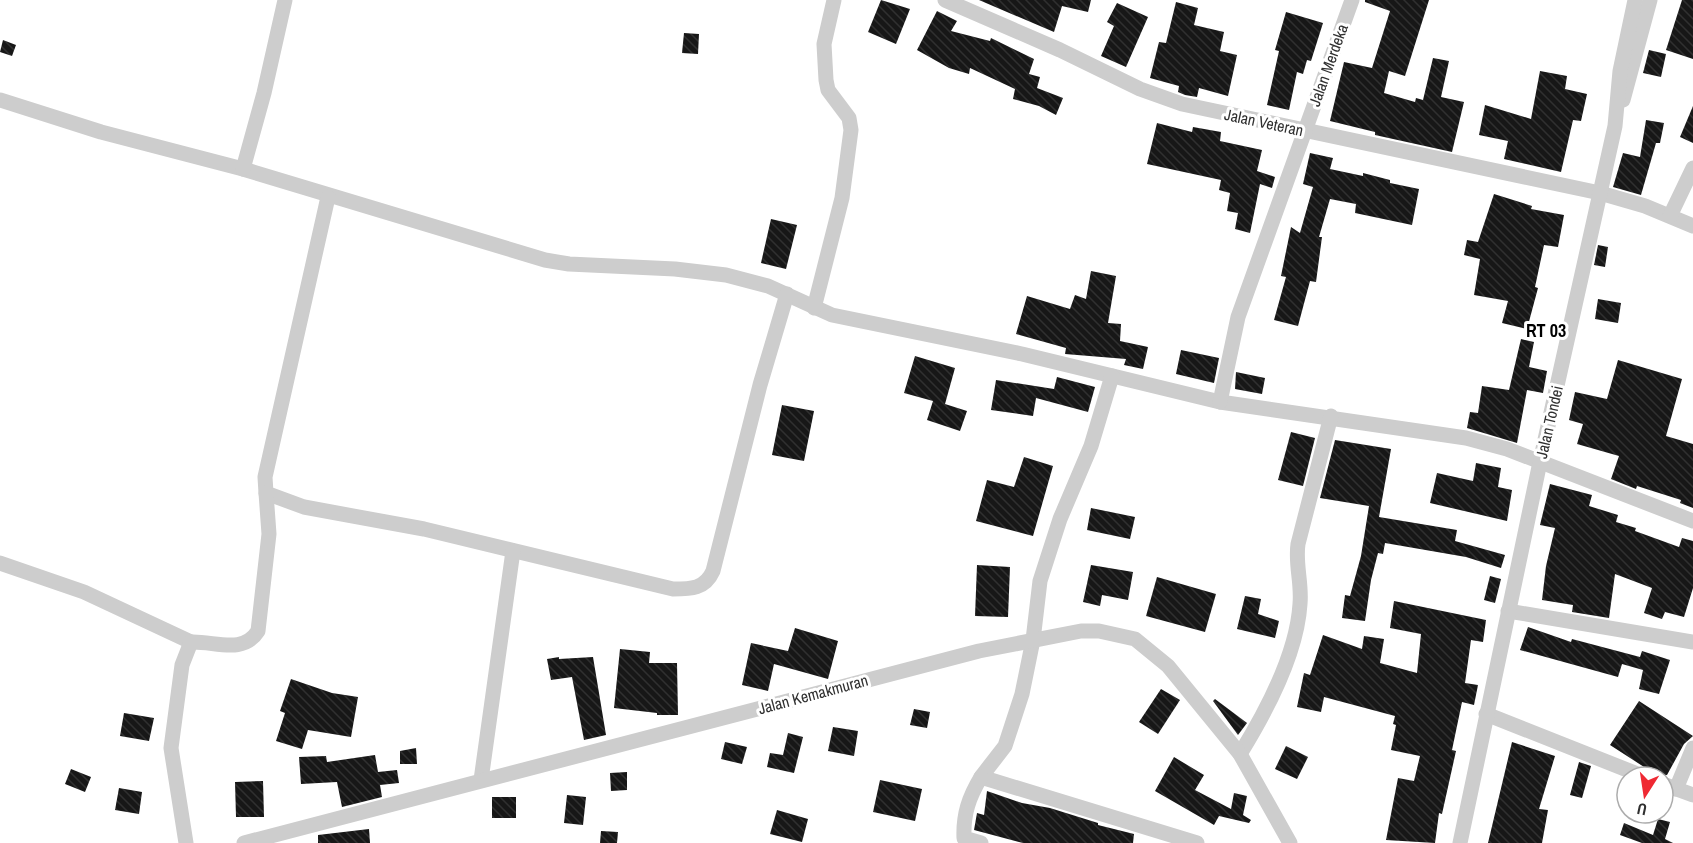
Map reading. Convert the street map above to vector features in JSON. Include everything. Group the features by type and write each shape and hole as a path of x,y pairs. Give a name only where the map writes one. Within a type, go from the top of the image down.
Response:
{"street":[{"path":"243,169 264,93 285,0"},
{"path":"814,308 842,198 851,130 849,118 828,90 826,80 824,44 834,0"},
{"name":"Jalan Veteran","path":"945,0 1160,97 1254,121 1600,193 1693,226"},
{"name":"Jalan Merdeka","path":"1220,402 1238,317 1352,0"},
{"name":"Jalan Tondei","path":"1460,843 1508,610 1615,126 1620,72 1635,0"},
{"path":"1615,126 1633,73 1650,0"},
{"path":"0,100 101,132 243,169 328,197 545,260 569,264 726,274 768,286 814,308 870,323 956,339 1220,402 1331,416 1466,438 1507,449 1693,521"},
{"path":"1670,216 1693,168"},
{"path":"0,563 84,592 191,642 242,645 252,640 258,631 269,534 266,494 263,487 328,197"},
{"path":"266,494 304,507 424,529 673,589 695,588 709,580 718,556 760,385 788,294"},
{"path":"981,843 964,838 963,824 970,794 1005,746 1022,694 1033,640 1040,581 1060,519 1091,446 1112,376"},
{"path":"1240,754 1280,681 1297,623 1300,604 1296,560 1298,544 1331,416"},
{"path":"481,780 513,551"},
{"path":"1508,610 1693,642"},
{"name":"Jalan Kemakmuran","path":"244,843 979,651 1081,631 1099,631 1135,639 1168,666 1240,754 1290,843"},
{"path":"186,843 171,748 182,664 191,642"},
{"path":"1486,714 1615,765"},
{"path":"1675,779 1693,748"},
{"path":"981,777 1197,843"},
{"path":"1675,789 1693,795"}],"building":[{"path":"881,0 910,9 896,44 868,32"},
{"path":"979,0 1091,0 1088,12 1062,6 1054,32"},
{"path":"1365,0 1429,0 1405,76 1389,71 1384,93 1415,102 1416,98 1423,100 1433,58 1449,61 1441,97 1464,102 1452,152 1375,135 1375,132 1330,121 1344,62 1372,68 1390,11 1365,2"},
{"path":"1682,0 1693,0 1693,59 1666,50"},
{"path":"1176,2 1198,8 1194,25 1224,32 1220,51 1237,55 1228,96 1199,88 1197,97 1185,95 1178,92 1179,86 1150,78 1159,42 1166,43"},
{"path":"1117,3 1148,17 1126,67 1101,56 1114,26 1107,22"},
{"path":"937,11 957,21 951,31 990,41 991,38 1034,59 1029,74 1040,77 1037,88 1063,98 1056,115 1039,106 1013,99 1015,89 970,68 969,74 949,68 917,50"},
{"path":"1286,12 1323,23 1311,61 1307,60 1303,74 1297,72 1289,110 1267,105 1279,51 1275,50"},
{"path":"684,33 699,34 698,54 682,53"},
{"path":"3,40 16,45 12,56 0,52"},
{"path":"1649,50 1666,54 1661,77 1643,73"},
{"path":"1540,71 1567,76 1565,89 1587,94 1581,121 1573,120 1561,172 1504,159 1508,141 1479,135 1485,105 1531,119"},
{"path":"1693,106 1693,143 1680,137"},
{"path":"1646,120 1664,123 1660,143 1656,143 1641,195 1613,187 1623,153 1640,157"},
{"path":"1157,123 1192,132 1193,127 1221,132 1220,141 1262,150 1257,171 1275,177 1272,188 1260,184 1250,233 1235,229 1238,213 1227,211 1230,193 1219,190 1221,180 1147,164"},
{"path":"1310,153 1333,158 1330,169 1363,176 1363,173 1390,180 1390,183 1419,189 1412,225 1355,213 1356,204 1330,199 1319,237 1322,237 1316,282 1310,281 1298,326 1274,320 1286,277 1281,276 1291,227 1300,233 1313,187 1303,184"},
{"path":"1494,194 1532,206 1531,209 1564,215 1558,247 1544,245 1535,287 1538,288 1527,329 1502,323 1508,301 1474,295 1480,259 1464,255 1467,240 1478,242"},
{"path":"771,219 797,225 786,269 761,263"},
{"path":"1598,245 1608,247 1605,267 1594,265"},
{"path":"1091,271 1116,276 1108,323 1121,324 1120,341 1148,347 1143,369 1124,365 1126,359 1065,354 1066,348 1016,334 1027,296 1070,309 1075,295 1086,299"},
{"path":"1598,299 1621,303 1618,323 1595,319"},
{"path":"1521,339 1534,342 1529,367 1547,371 1543,393 1527,390 1517,443 1467,428 1470,412 1478,413 1482,386 1509,390"},
{"path":"1181,350 1219,358 1214,383 1176,374"},
{"path":"915,356 955,368 945,404 967,411 960,431 927,420 933,401 904,393"},
{"path":"1618,360 1682,379 1666,436 1693,444 1693,508 1680,503 1681,500 1637,486 1636,489 1611,479 1619,456 1577,444 1583,424 1569,420 1575,392 1607,399"},
{"path":"1236,372 1265,378 1262,394 1235,389"},
{"path":"1057,377 1095,387 1088,412 1036,398 1033,416 991,410 996,380 1054,389"},
{"path":"782,405 814,411 804,461 772,455"},
{"path":"1291,432 1315,438 1303,486 1278,480"},
{"path":"1335,440 1391,449 1379,517 1457,530 1455,541 1505,555 1501,568 1466,557 1385,543 1383,554 1378,553 1371,580 1365,621 1342,618 1345,595 1350,596 1361,556 1369,506 1320,498"},
{"path":"1024,457 1053,466 1033,536 976,521 987,480 1014,487"},
{"path":"1476,463 1501,468 1498,487 1512,490 1507,521 1430,503 1437,473 1473,481"},
{"path":"1550,484 1592,495 1589,506 1618,515 1616,522 1636,528 1635,531 1679,547 1682,538 1693,541 1693,588 1684,617 1665,612 1662,619 1644,613 1652,588 1615,574 1609,618 1572,612 1573,605 1542,600 1546,566 1555,528 1540,525"},
{"path":"1091,508 1135,517 1130,539 1087,530"},
{"path":"977,565 1010,567 1008,617 975,616"},
{"path":"1091,565 1133,572 1128,600 1102,595 1100,606 1083,602"},
{"path":"1490,576 1501,579 1495,603 1484,600"},
{"path":"1157,577 1216,594 1205,632 1146,616"},
{"path":"1245,596 1261,599 1258,614 1279,621 1275,638 1237,629"},
{"path":"1394,601 1486,620 1483,642 1471,640 1465,683 1478,685 1474,705 1462,702 1452,750 1456,751 1442,814 1439,813 1435,843 1386,840 1398,778 1414,781 1420,756 1391,750 1396,725 1393,724 1395,716 1324,697 1321,712 1297,707 1304,673 1310,675 1323,635 1362,649 1364,636 1384,639 1380,663 1417,673 1421,634 1390,628"},
{"path":"1528,627 1571,642 1572,639 1640,657 1642,651 1670,660 1659,694 1639,689 1643,670 1622,664 1618,677 1520,650"},
{"path":"795,628 838,641 828,679 774,664 768,691 742,685 751,643 788,651"},
{"path":"620,649 650,652 649,663 677,663 678,715 657,715 657,713 614,708"},
{"path":"559,657 559,659 593,657 606,735 584,740 572,677 551,680 547,659"},
{"path":"291,679 332,693 358,697 351,737 308,730 302,749 276,741 285,713 280,711"},
{"path":"1161,689 1180,700 1158,734 1139,722"},
{"path":"1215,699 1247,723 1238,735 1213,701"},
{"path":"1639,701 1693,736 1684,744 1672,765 1641,765 1610,745"},
{"path":"914,709 930,712 927,728 910,725"},
{"path":"124,713 154,718 149,741 120,736"},
{"path":"833,727 858,731 854,756 828,751"},
{"path":"788,733 803,737 794,773 767,767 770,753 783,755"},
{"path":"725,742 747,747 742,764 721,759"},
{"path":"1512,742 1555,756 1539,809 1548,810 1542,843 1488,843"},
{"path":"1286,746 1308,757 1297,779 1275,769"},
{"path":"416,748 417,764 400,764 400,751"},
{"path":"375,755 378,772 397,770 399,783 380,785 382,797 342,807 337,782 301,784 299,757 326,756 327,762"},
{"path":"1174,757 1204,775 1195,790 1231,809 1234,793 1247,796 1243,815 1251,820 1249,823 1219,816 1214,825 1155,791"},
{"path":"1579,762 1591,766 1582,798 1570,795"},
{"path":"71,769 91,777 85,792 65,784"},
{"path":"627,772 627,790 611,791 610,773"},
{"path":"880,780 922,789 915,821 873,812"},
{"path":"263,781 264,817 236,817 235,782"},
{"path":"119,788 142,792 139,814 115,810"},
{"path":"987,791 1134,834 1133,843 1023,843 974,830 977,813 984,815"},
{"path":"567,795 586,797 583,825 564,823"},
{"path":"492,797 516,797 516,818 492,818"},
{"path":"777,810 808,819 802,842 770,834"},
{"path":"1623,825 1629,825 1653,835 1656,825 1669,825 1665,839 1673,843 1642,843 1620,835"},
{"path":"369,829 370,843 318,843 318,835"},
{"path":"601,831 618,832 617,843 600,843"}],"district":[{"name":"RT 03","path":"1546,331"}]}
